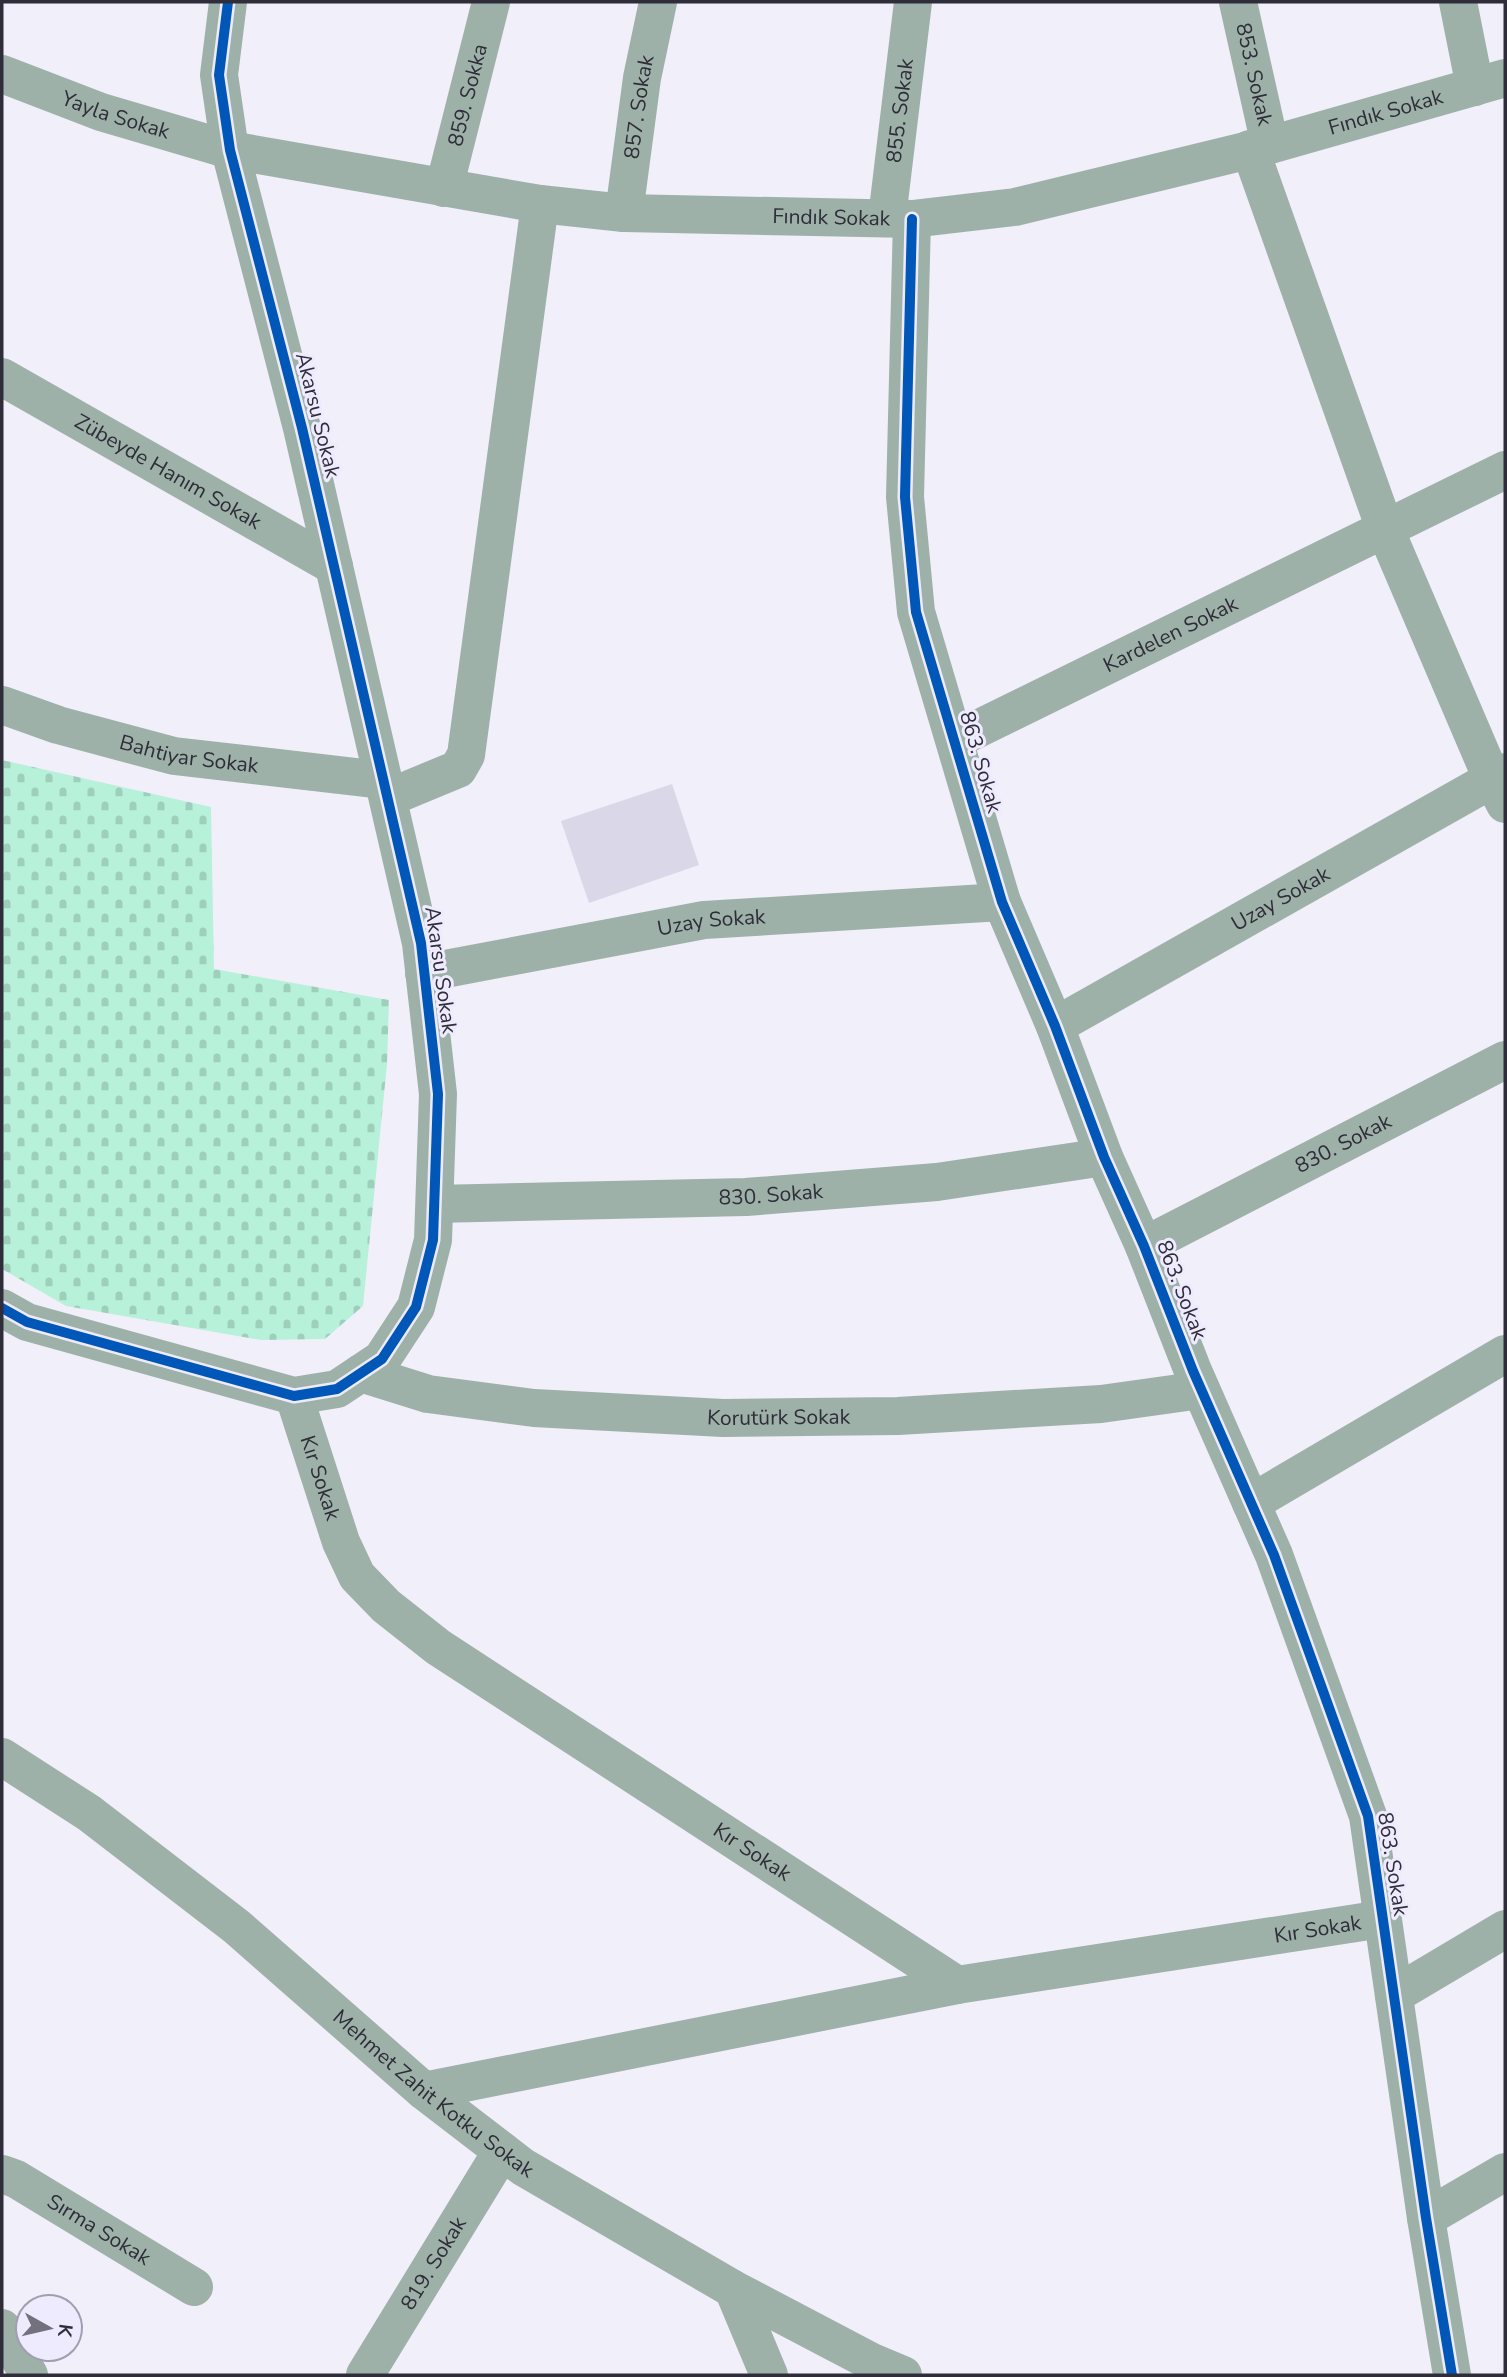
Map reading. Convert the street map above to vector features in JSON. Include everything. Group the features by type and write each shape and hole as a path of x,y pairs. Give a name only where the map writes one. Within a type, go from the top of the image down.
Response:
{"street":[{"name":"Akarsu Sokak","path":"2,1308 26,1322 294,1396 337,1389 382,1359 416,1307 433,1240 438,1094 421,943 302,428 230,150 219,75 228,2"},
{"name":"859. Sokka","path":"444,188 491,2"},
{"name":"857. Sokak","path":"624,213 642,78 658,2"},
{"name":"855. Sokak","path":"900,219 913,2"},
{"name":"853. Sokak","path":"1238,2 1260,147"},
{"path":"1458,2 1490,83"},
{"name":"Yayla Sokak","path":"2,74 100,112 230,150"},
{"name":"Fındık Sokak","path":"230,150 540,204 624,213 900,219 1015,207 1260,147 1490,83"},
{"path":"1260,147 1385,529 1501,785"},
{"path":"385,789 458,769 466,755 540,204"},
{"name":"863. Sokak","path":"900,219 905,497 916,612 1002,902 1055,1026 1104,1157 1144,1246 1200,1390 1274,1555 1368,1816 1426,2218 1452,2375"},
{"name":"Zübeyde Hanım Sokak","path":"2,377 334,566"},
{"name":"Kardelen Sokak","path":"954,740 1505,470"},
{"name":"Bahtiyar Sokak","path":"2,705 58,725 174,756 385,789"},
{"name":"Uzay Sokak","path":"1055,1026 1501,785"},
{"name":"Uzay Sokak","path":"424,973 704,920 1002,902"},
{"name":"830. Sokak","path":"1144,1246 1505,1060"},
{"name":"830. Sokak","path":"435,1204 747,1197 937,1182 1104,1157"},
{"path":"1251,1503 1505,1354"},
{"name":"Korutürk Sokak","path":"361,1373 428,1394 534,1408 723,1418 911,1415 1101,1404 1200,1390"},
{"name":"Kır Sokak","path":"294,1396 341,1542 357,1576 386,1606 438,1647 957,1985 1382,1919"},
{"name":"Mehmet Zahit Kotku Sokak","path":"2,1757 89,1813 237,1927 424,2091 523,2167 733,2289 884,2371"},
{"path":"1394,1995 1505,1929"},
{"path":"424,2091 957,1985"},
{"name":"819. Sokak","path":"365,2375 502,2151"},
{"path":"1426,2218 1505,2172"},
{"name":"Sırma Sokak","path":"2,2174 16,2179 194,2287"},
{"path":"733,2289 769,2375"},
{"path":"2,2328 29,2375"}],"green space":[{"path":"2,760 211,807 214,969 389,1000 387,1064 363,1306 325,1339 261,1340 66,1306 2,1269"}],"building":[{"path":"672,784 699,865 589,903 561,821"}],"cycle path":[{"path":"2,1308 27,1322 294,1396 337,1389 382,1359 416,1307 433,1240 438,1094 421,943 302,428 230,150 219,75 228,2"},
{"path":"912,219 905,497 916,612 1002,902 1055,1026 1104,1157 1144,1246 1193,1371 1274,1555 1368,1816 1426,2218 1452,2375"}]}
